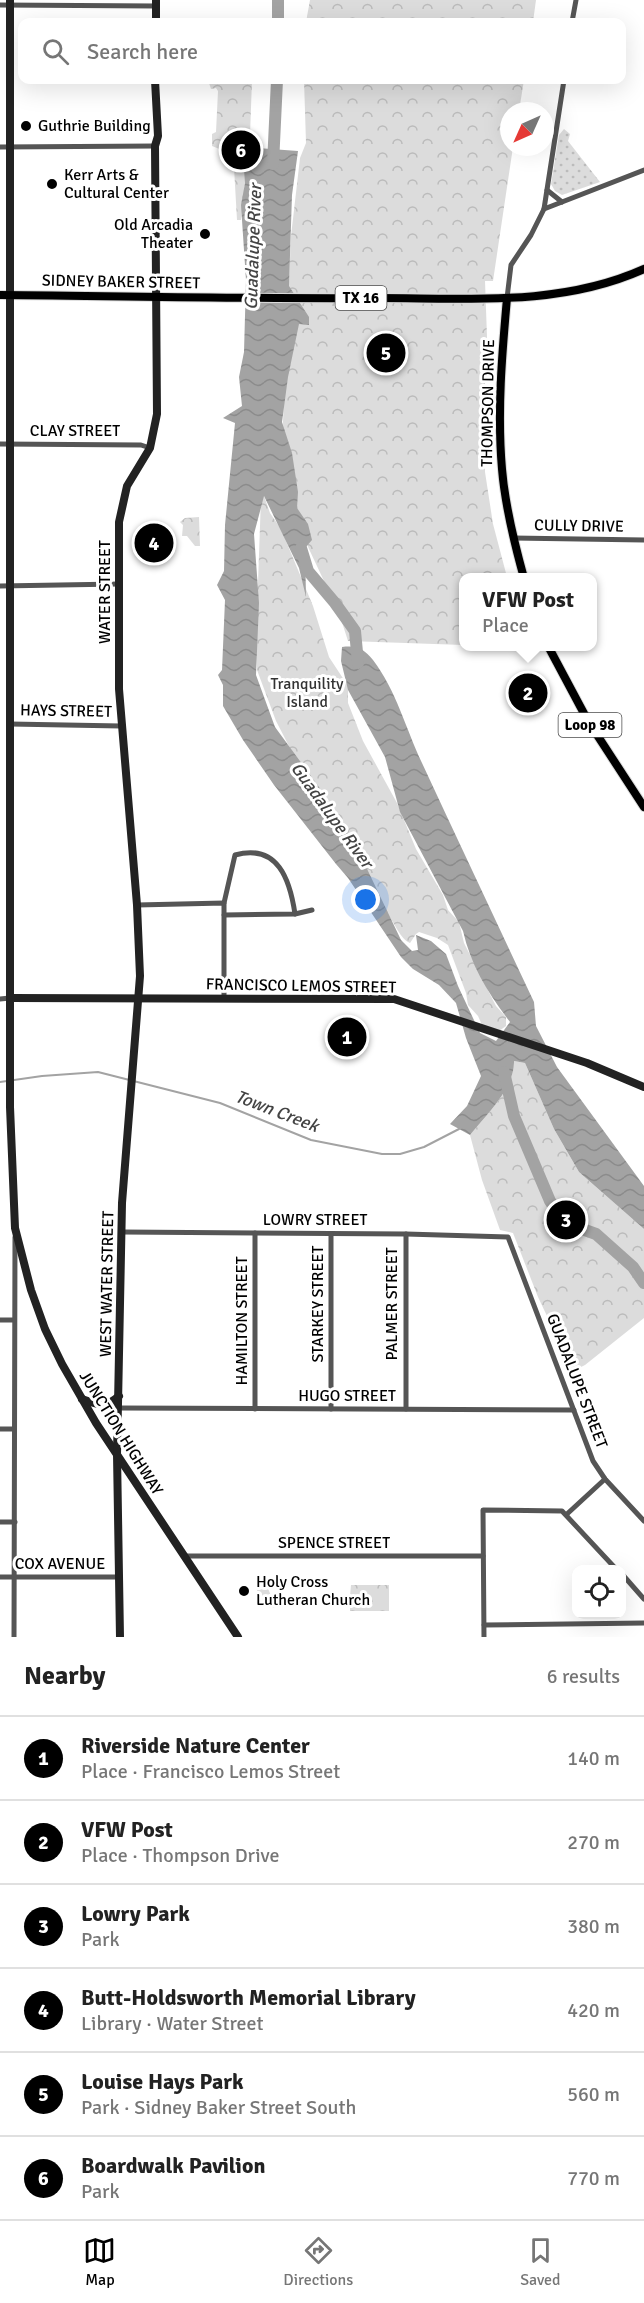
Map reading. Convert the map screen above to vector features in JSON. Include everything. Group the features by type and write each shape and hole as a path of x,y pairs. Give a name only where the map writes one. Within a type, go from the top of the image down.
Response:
{"main road":[{"name":"TX 16","path":"507,298 577,291 644,269"},
{"name":"SIDNEY BAKER STREET","path":"0,295 242,299 507,298"},
{"name":"THOMPSON DRIVE","path":"507,298 500,426 502,469 513,538 523,573"},
{"name":"Loop 98","path":"551,651 588,721 644,807"}],"street":[{"path":"574,18 576,0"},
{"path":"0,5 10,2 156,3"},
{"name":"JUNCTION HIGHWAY","path":"10,2 10,1107 15,1228 31,1290 45,1329 82,1399 238,1637"},
{"name":"WATER STREET","path":"130,1112 138,998 137,905 121,726 119,522 127,486 150,448 157,414 155,146 158,136 155,84"},
{"path":"507,298 511,265 531,235 544,208 563,84"},
{"path":"0,147 155,146"},
{"path":"544,208 644,170"},
{"path":"547,190 561,202"},
{"name":"CLAY STREET","path":"0,444 141,445 150,448"},
{"name":"CULLY DRIVE","path":"513,538 644,540"},
{"path":"0,586 119,584"},
{"name":"HAYS STREET","path":"10,724 121,726"},
{"path":"224,998 224,903 235,855 257,854 269,858 284,872 290,883 295,914"},
{"path":"137,905 224,903"},
{"path":"224,915 295,914 312,910"},
{"name":"FRANCISCO LEMOS STREET","path":"0,999 394,999 571,1057 644,1087"},
{"name":"WEST WATER STREET","path":"120,1637 117,1454 122,1203 130,1112"},
{"path":"14,1637 15,1228"},
{"name":"LOWRY STREET","path":"122,1232 508,1237"},
{"name":"HAMILTON STREET","path":"255,1233 255,1409"},
{"name":"STARKEY STREET","path":"331,1234 331,1409"},
{"name":"PALMER STREET","path":"406,1234 406,1409"},
{"name":"GUADALUPE STREET","path":"508,1237 593,1461 605,1479 644,1521"},
{"path":"0,1320 14,1320"},
{"path":"82,1399 100,1406 109,1405 119,1396"},
{"name":"HUGO STREET","path":"119,1408 574,1410"},
{"path":"0,1429 14,1429"},
{"path":"567,1514 605,1479"},
{"path":"484,1637 483,1510 558,1509 567,1514 613,1565"},
{"path":"0,1522 15,1522"},
{"name":"SPENCE STREET","path":"184,1556 483,1556"},
{"name":"COX AVENUE","path":"0,1577 120,1577"},
{"path":"626,1579 644,1599"},
{"path":"484,1625 644,1623"}],"green space":[{"path":"310,0 536,0 534,18 307,18"},
{"path":"209,84 252,84 250,135 241,220 237,220 233,150 222,150 212,146 212,134 216,132 218,91 216,88 211,89"},
{"path":"304,84 523,84 520,102 500,102 500,156 512,156 493,281 485,281 487,337 485,472 493,524 506,573 459,573 459,645 348,641 339,613 286,500 283,422 291,236 300,158 306,143"},
{"path":"564,129 570,134 568,141 600,182 562,195 555,191 551,184 559,135"},
{"name":"Tranquility Island","path":"264,496 270,513 281,529 313,606 329,657 348,686 348,703 363,741 397,803 416,849 443,895 448,910 459,922 464,943 496,1006 506,1017 506,1026 499,1031 482,1025 478,1016 468,1005 466,993 448,945 437,938 419,932 410,943 400,934 276,721 257,670 261,497"},
{"path":"199,517 200,546 195,546 187,536 182,536 183,525 180,522 185,518"},
{"path":"514,1061 525,1063 554,1129 579,1172 644,1229 644,1318 585,1365 573,1371 538,1297 513,1233 500,1230 482,1180 470,1135 505,1091 513,1071"},
{"path":"266,1583 271,1596 283,1598 282,1608 261,1603 256,1587"},
{"path":"351,1585 389,1585 389,1611 350,1611 350,1601 353,1601 353,1597 350,1596"}],"water":[{"path":"245,147 298,151 292,195 289,286 309,317 309,325 299,324 282,422 292,453 298,492 297,508 308,524 312,540 305,548 306,597 299,568 264,496 254,534 259,603 256,675 275,727 319,787 358,850 401,940 412,951 418,950 416,935 431,941 446,954 480,1033 496,1041 510,1022 481,979 463,931 400,812 385,757 348,690 341,661 342,647 360,649 373,660 388,684 422,763 534,1002 536,1026 557,1067 644,1186 644,1229 579,1172 554,1129 525,1063 514,1061 510,1081 505,1091 470,1135 450,1124 467,1106 481,1076 466,1038 456,1003 439,985 413,969 401,957 348,878 274,785 223,706 223,685 218,675 222,670 225,600 217,585 224,571 225,525 235,423 223,418 242,406 239,377 244,352 246,280 241,205 245,183 243,156"}],"waterway":[{"name":"Guadalupe River","path":"278,0 278,18"},
{"name":"Guadalupe River","path":"273,164 277,84"},
{"name":"Guadalupe River","path":"301,548 308,571 355,631 358,663"},
{"name":"Town Creek","path":"0,1082 98,1072 220,1103 311,1140 382,1154 400,1154 424,1147 459,1129"},
{"name":"Guadalupe River","path":"504,1072 514,1116 550,1201 560,1216 571,1225 596,1234 633,1267 644,1283"}],"place":[{"name":"Guthrie Building","path":"26,126"},
{"name":"Boardwalk Pavilion","path":"241,150"},
{"name":"Kerr Arts & Cultural Center","path":"52,184"},
{"name":"Old Arcadia Theater","path":"205,234"},
{"name":"Louise Hays Park","path":"386,353"},
{"name":"Butt-Holdsworth Memorial Library","path":"154,543"},
{"name":"VFW Post","path":"528,693"},
{"name":"Riverside Nature Center","path":"347,1037"},
{"name":"Lowry Park","path":"566,1220"},
{"name":"Holy Cross Lutheran Church","path":"244,1591"}]}
